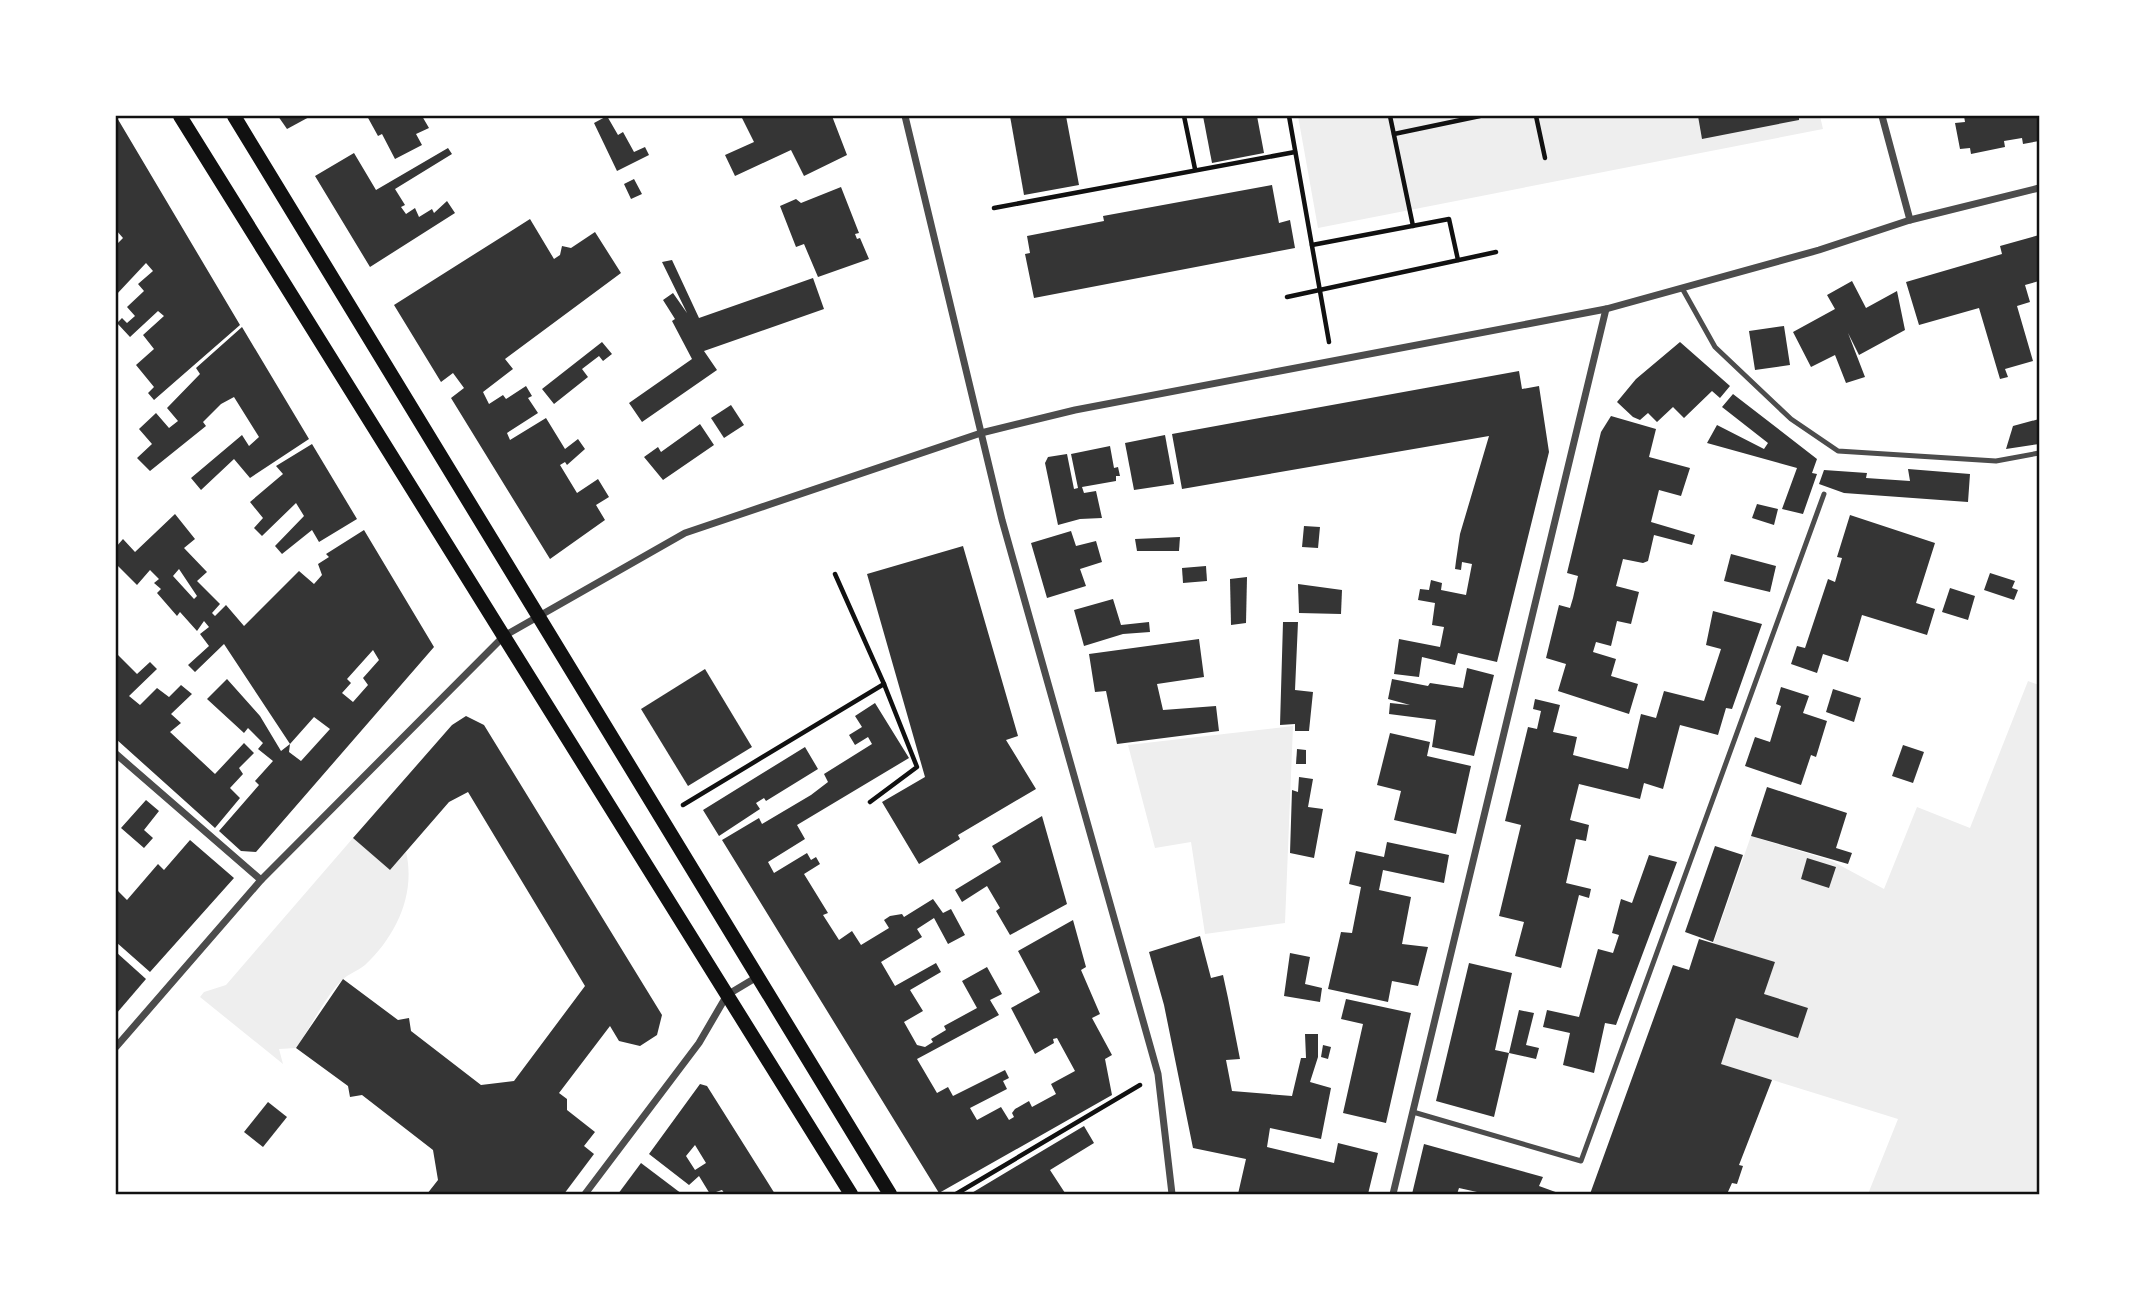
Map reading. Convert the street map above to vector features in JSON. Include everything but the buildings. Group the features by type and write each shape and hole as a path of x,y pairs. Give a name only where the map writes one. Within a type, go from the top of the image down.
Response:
{"main road":[{"path":"180,116 852,1195"},
{"path":"234,116 890,1195"}],"street":[{"path":"905,116 1002,520 1158,1074 1172,1195"},
{"path":"1882,116 1910,220"},
{"path":"116,1047 261,880 504,636 685,533 981,433 1076,410 1606,309 1910,220 2039,188"},
{"path":"1393,1195 1606,309"},
{"path":"116,754 261,880"},
{"path":"585,1195 699,1043 727,995 757,977"}],"lane":[{"path":"1682,288 1716,347 1791,419 1838,451 1996,461 2039,453"},
{"path":"1413,1112 1581,1161 1824,494"}],"path":[{"path":"1185,116 1195,169"},
{"path":"1289,116 1333,363"},
{"path":"1390,116 1413,226"},
{"path":"1394,134 1480,116"},
{"path":"1536,116 1545,159"},
{"path":"995,208 1296,152"},
{"path":"1312,245 1449,219 1458,260"},
{"path":"1287,297 1496,252"},
{"path":"835,574 917,766 870,802"},
{"path":"661,818 884,684"},
{"path":"956,1195 1158,1074"}],"shaded area":[{"path":"1298,116 1820,116 1823,129 1318,228"},
{"path":"2028,681 2039,685 2039,1194 1868,1194 1898,1119 1721,1064 1736,1018 1798,1038 1808,1008 1764,994 1775,962 1713,944 1751,836 1832,861 1884,889 1917,807 1970,828"},
{"path":"1293,726 1285,923 1205,934 1191,842 1155,848 1128,745"},
{"path":"353,838 390,870 406,852 406,899 394,928 376,954 335,987 296,1048 279,1049 283,1064 200,997 204,992 226,985"}]}
